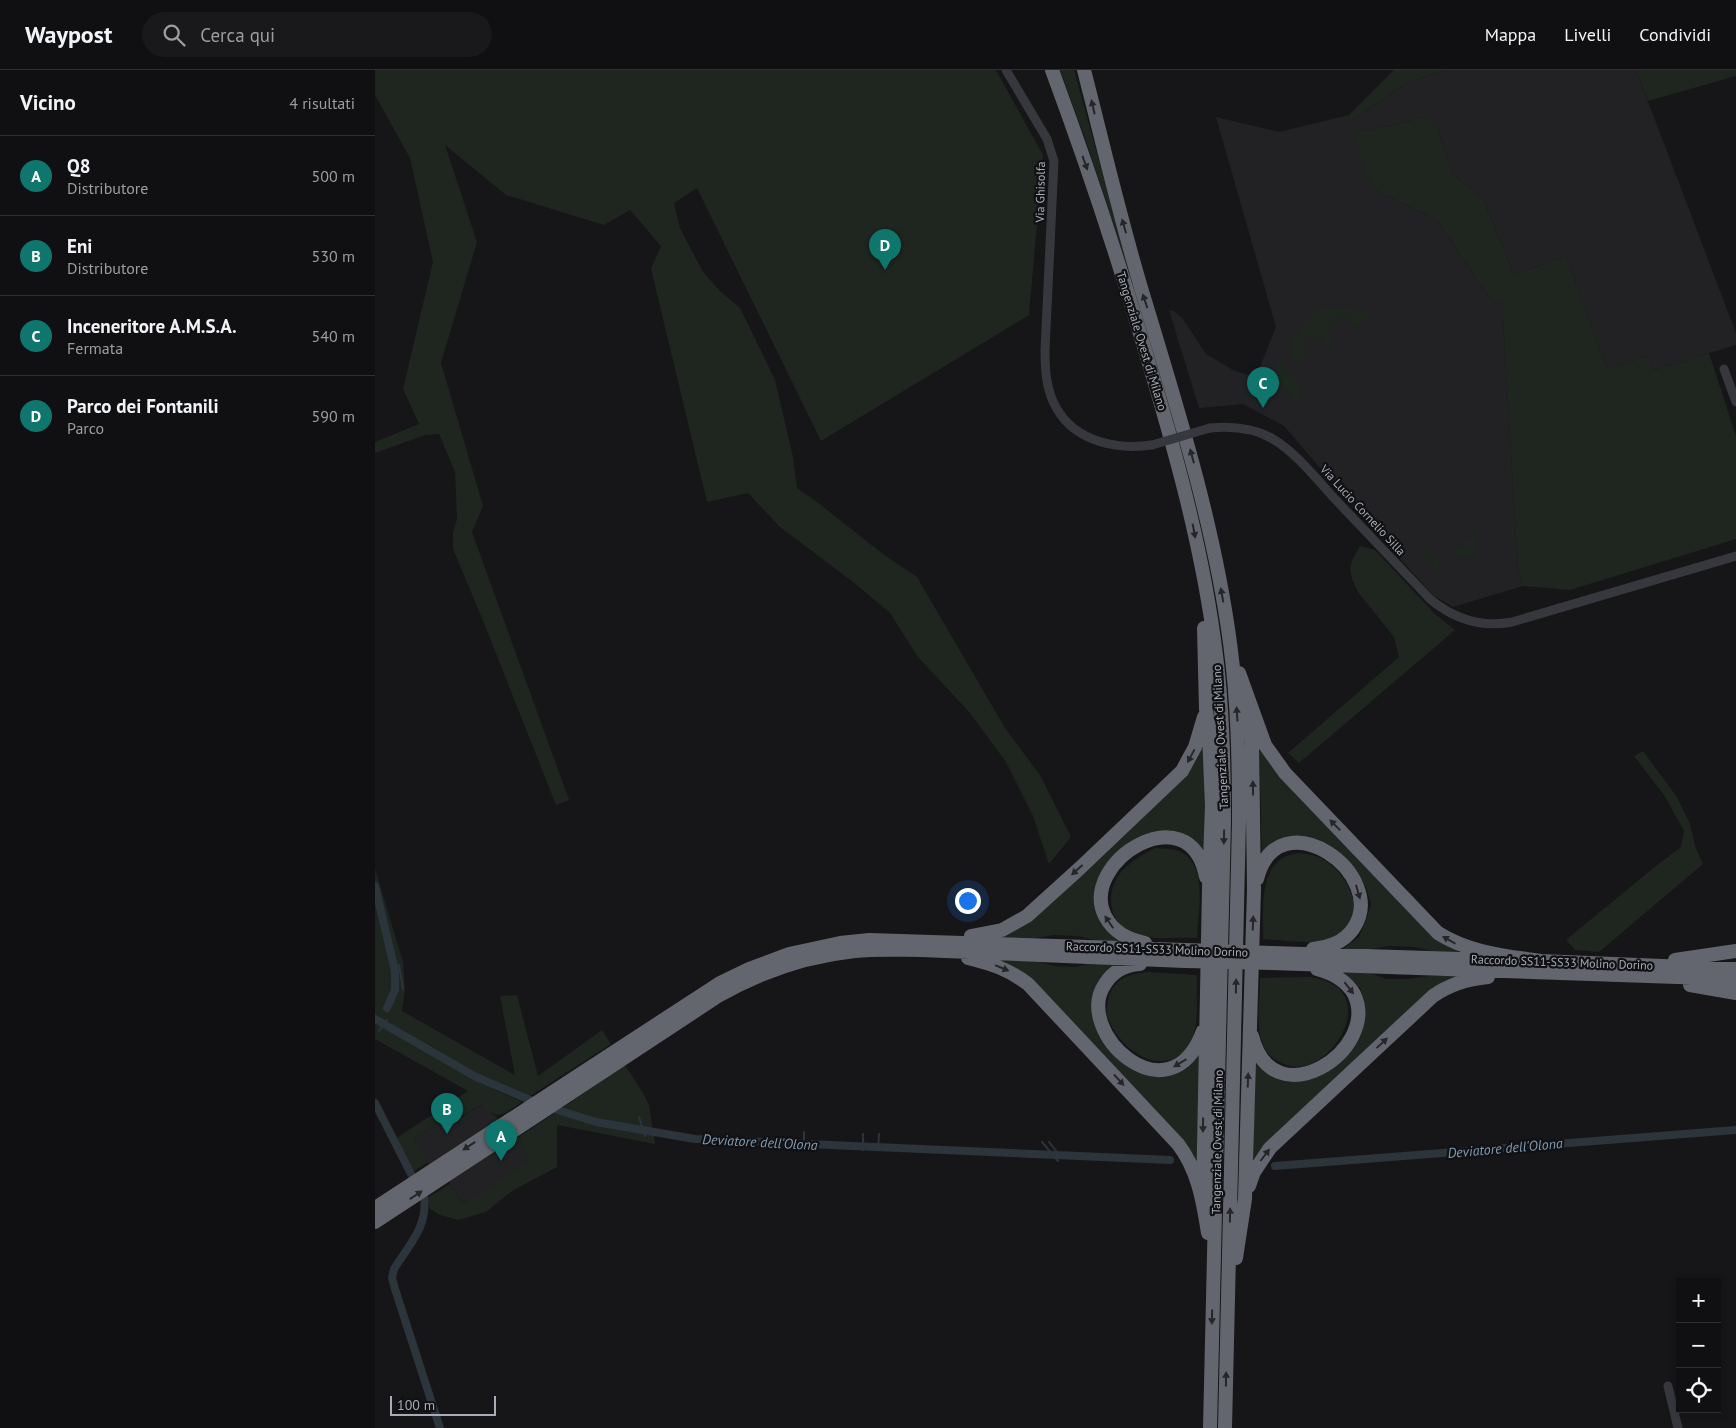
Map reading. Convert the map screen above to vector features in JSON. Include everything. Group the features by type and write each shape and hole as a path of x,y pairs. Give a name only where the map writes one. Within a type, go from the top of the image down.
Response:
{"highway":[{"path":"1044,70 1053,92 1072,126"},
{"name":"Tangenziale Ovest di Milano","path":"1052,70 1099,200 1157,390 1188,501 1216,655 1222,713 1224,772 1210,1428"},
{"name":"Tangenziale Ovest di Milano","path":"1084,70 1114,190 1185,431 1204,504 1216,559 1230,643 1237,715 1239,821 1225,1428"},
{"path":"1203,579 1206,709 1212,806 1203,1199 1213,1269"},
{"path":"1230,643 1249,705 1265,744 1285,772 1438,933 1451,942 1473,950 1547,962"},
{"path":"1228,1316 1245,1199 1254,889 1252,742 1249,705"},
{"path":"921,946 1003,930 1027,916 1182,771 1195,747 1206,709"},
{"path":"1185,956 1132,940 1115,929 1108,922 1101,904 1103,885 1125,853 1148,839 1168,836 1179,839 1194,849 1204,866 1209,888"},
{"path":"1254,889 1258,872 1269,854 1277,848 1299,842 1309,843 1321,848 1339,861 1355,882 1359,893 1361,902 1359,918 1351,932 1337,943 1327,947 1272,958"},
{"name":"Raccordo SS11-SS33 Molino Dorino","path":"530,1113 720,983 769,960 840,943 869,940 921,946 1185,956 1644,964 1736,968"},
{"path":"921,946 1000,966 1028,984 1179,1144 1188,1156 1203,1199"},
{"path":"1644,964 1736,951"},
{"path":"1185,956 1125,967 1108,978 1098,1000 1097,1011 1100,1022 1112,1043 1120,1052 1138,1065 1158,1070 1176,1067 1185,1061 1199,1042 1206,1023"},
{"path":"1249,1024 1254,1044 1264,1061 1278,1072 1293,1075 1309,1073 1334,1059 1352,1037 1357,1025 1359,1011 1357,1000 1352,991 1336,976 1317,969 1272,958"},
{"name":"Raccordo SS11-SS33 Molino Dorino","path":"1272,958 1613,975 1736,979"},
{"path":"1245,1199 1254,1172 1270,1148 1433,996 1444,988 1474,978 1595,974"},
{"path":"1613,975 1736,993"},
{"path":"375,1208 530,1113"},
{"path":"375,1222 530,1113"}],"street":[{"name":"Via Ghisolfa","path":"1006,70 1047,139 1054,161 1047,326"},
{"name":"Via Lucio Cornelio Silla","path":"1047,326 1045,350 1047,382 1051,396 1065,420 1089,437 1103,443 1135,447 1210,428 1235,428 1261,433 1273,439 1287,450 1430,599 1451,614 1476,623 1500,624 1512,622 1736,556"},
{"path":"1724,369 1736,402"},
{"path":"1668,1386 1678,1428"}],"shaded area":[{"path":"375,70 996,70 1043,155 1029,315 821,441 697,188 674,203 680,228 703,272 721,292 740,308 775,380 793,457 797,488 883,554 917,577 1005,728 1040,775 1071,837 1049,864 1033,816 1006,762 970,713 918,657 890,613 857,585 780,527 748,493 707,502 651,269 661,246 630,210 604,225 506,195 445,145 477,242 441,363 483,506 472,532 569,800 556,805 453,549 453,533 457,519 455,472 439,434 425,435 375,453 375,442 419,424 403,389 433,262 410,158 375,95"},
{"path":"1060,70 1074,70 1128,265 1085,138"},
{"path":"1394,70 1444,70 1406,83 1351,121 1349,115"},
{"path":"1444,70 1636,70 1736,333 1736,345 1653,370 1648,356 1607,369 1566,256 1514,275 1483,199 1453,174 1437,127 1419,117 1401,124 1354,132 1377,191 1438,221 1492,301 1502,303 1518,569 1523,586 1453,607 1433,595 1284,426 1243,404 1199,408 1169,310 1174,311 1183,319 1206,354 1235,371 1256,377 1276,327 1216,117 1279,132 1349,115 1351,121 1406,83"},
{"path":"1636,70 1736,70 1736,76 1648,101"},
{"path":"1419,117 1430,119 1437,127 1453,174 1483,199 1514,275 1566,256 1607,369 1648,356 1653,370 1709,353 1736,436 1736,539 1570,590 1523,586 1518,569 1502,303 1492,301 1438,221 1377,191 1364,171 1354,132 1401,124"},
{"path":"1334,307 1374,313 1356,328 1345,316 1327,331 1334,340 1327,346 1319,336 1314,340 1310,336 1301,344 1309,354 1297,363 1292,357 1290,344 1299,330 1307,319 1318,311"},
{"path":"1281,355 1283,358 1280,360 1305,391 1300,395 1304,401 1298,405 1272,374"},
{"path":"1475,533 1477,546 1475,551 1467,557 1461,558 1449,555"},
{"path":"1360,546 1375,550 1434,613 1455,630 1299,763 1288,753 1399,657 1394,637 1358,592 1352,579 1350,569 1352,560"},
{"path":"1429,547 1441,566 1435,568 1421,552"},
{"path":"1259,743 1437,938 1460,953 1389,946 1371,949 1343,949 1359,937 1366,920 1371,904 1366,887 1340,855 1325,844 1307,838 1262,853"},
{"path":"1205,745 1205,857 1158,832 1100,882 1121,942 1099,941 1078,936 1053,935 1032,939 993,938 1007,932 1201,746"},
{"path":"1643,751 1677,797 1690,824 1695,846 1703,864 1599,952 1575,950 1566,940 1681,847 1684,831 1664,795 1634,756"},
{"path":"1155,848 1179,851 1188,857 1195,866 1200,890 1197,938 1145,937 1129,931 1116,919 1111,902 1111,894 1118,876 1130,863"},
{"path":"1299,853 1321,858 1329,863 1341,876 1352,896 1352,916 1345,928 1329,940 1306,942 1263,939 1263,899 1269,874 1275,864 1285,857"},
{"path":"375,869 403,962 405,989 402,1011 515,1075 500,996 517,995 538,1076 602,1030 611,1044 530,1096 477,1074 375,1017"},
{"path":"997,958 1031,960 1055,966 1076,967 1097,962 1121,963 1096,993 1116,1053 1179,1071 1192,1062 1200,1053 1197,1164 997,961"},
{"path":"1147,972 1197,975 1197,1014 1193,1036 1186,1049 1176,1057 1165,1061 1154,1060 1131,1050 1114,1030 1107,1016 1107,1006 1113,987 1127,976"},
{"path":"1342,972 1370,973 1386,979 1458,976 1254,1163 1254,1056 1301,1081 1316,1077 1331,1068 1358,1038 1365,1020 1364,1001 1360,988"},
{"path":"1307,977 1332,984 1345,997 1348,1014 1343,1033 1331,1049 1316,1062 1298,1067 1280,1062 1269,1054 1263,1046 1259,1020 1260,978"},
{"path":"375,1023 476,1081 522,1102 497,1115 487,1110 482,1104 461,1117 455,1114 414,1138 428,1162 413,1172 395,1139 468,1091 375,1039"},
{"path":"625,1065 649,1105 655,1144 557,1125 557,1167 512,1191 486,1212 458,1220 440,1215 430,1209 427,1198 450,1184 463,1204 529,1161 516,1139"},
{"path":"482,1104 496,1116 499,1122 429,1165 414,1138 455,1114 462,1117"},
{"path":"509,1138 516,1139 530,1161 463,1204 450,1184 449,1177"}],"waterway":[{"path":"375,886 395,971 395,990 387,1008"},
{"path":"394,964 399,965 403,989"},
{"name":"Deviatore dell'Olona","path":"375,1019 476,1077 537,1103"},
{"name":"Deviatore dell'Olona","path":"379,1031 387,1020"},
{"path":"375,1103 411,1174"},
{"name":"Deviatore dell'Olona","path":"548,1107 596,1122 695,1139 1170,1160"},
{"name":"Deviatore dell'Olona","path":"639,1117 645,1136"},
{"name":"Deviatore dell'Olona","path":"1275,1166 1736,1130"},
{"name":"Deviatore dell'Olona","path":"804,1132 804,1150"},
{"path":"863,1134 863,1150"},
{"path":"878,1150 879,1134"},
{"name":"Deviatore dell'Olona","path":"1042,1142 1058,1161"},
{"path":"1049,1142 1061,1157"},
{"path":"424,1198 423,1218 420,1227 394,1269 392,1278 440,1428"}],"place":[{"name":"Parco dei Fontanili","path":"885,270"},
{"name":"Inceneritore A.M.S.A.","path":"1263,408"},
{"name":"Eni","path":"447,1134"},
{"name":"Q8","path":"501,1161"}]}
